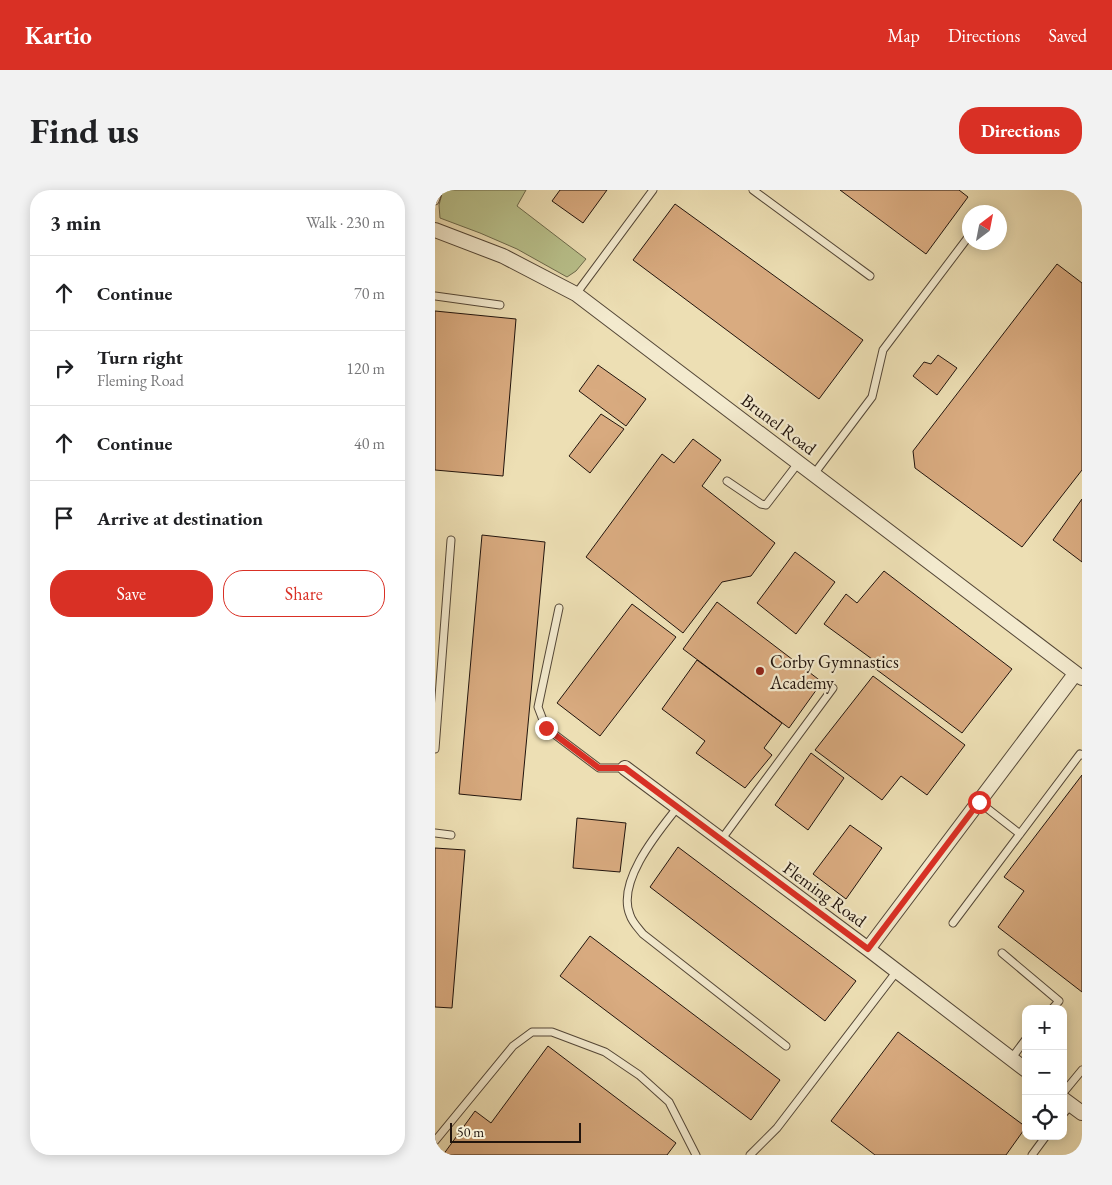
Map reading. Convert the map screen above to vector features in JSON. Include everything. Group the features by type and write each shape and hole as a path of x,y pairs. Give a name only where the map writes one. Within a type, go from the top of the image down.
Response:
{"street":[{"name":"Brunel Road","path":"435,230 503,256 577,294 1079,676"},
{"path":"868,949 979,802 1079,676"},
{"name":"Fleming Road","path":"625,768 868,949 1022,1067"}],"lane":[{"path":"435,202 439,190"},
{"path":"577,294 653,190"},
{"path":"753,190 870,276"},
{"path":"814,474 871,397 883,350 962,245"},
{"path":"435,296 500,305"},
{"path":"727,481 761,504 766,505 799,462"},
{"path":"435,748 439,651 451,540"},
{"path":"559,608 538,707 546,728 599,768 625,768"},
{"path":"721,840 833,688"},
{"path":"953,923 1080,754 1082,755"},
{"path":"979,802 1020,834"},
{"path":"677,808 646,847 633,875 627,894 629,915 643,934 786,1046"},
{"path":"435,833 451,835"},
{"path":"1002,953 1059,1001 1056,1005"},
{"path":"750,1155 777,1128 897,971"},
{"path":"435,1141 513,1046 532,1032 552,1032 605,1052 639,1075 669,1102 696,1155"},
{"path":"1011,1059 1022,1044"},
{"path":"1069,1105 1082,1070"},
{"path":"1032,1155 1044,1140"}],"green space":[{"path":"443,190 526,190 517,206 586,259 576,271 567,277 517,249 440,218 439,205"}],"building":[{"path":"560,190 607,190 583,223 552,201"},
{"path":"840,190 959,190 968,197 926,254"},
{"path":"675,204 863,340 819,399 633,260"},
{"path":"1057,264 1082,283 1082,470 1022,547 915,468 913,451"},
{"path":"435,311 516,319 503,476 435,470"},
{"path":"938,355 957,368 937,395 913,376 924,362 931,364"},
{"path":"598,365 646,399 626,426 579,391"},
{"path":"601,414 624,429 590,473 569,456"},
{"path":"693,439 721,460 702,486 775,543 751,576 722,582 683,633 586,557 662,454 674,463"},
{"path":"1082,499 1082,562 1053,540"},
{"path":"482,535 545,542 521,800 459,794"},
{"path":"795,552 835,582 796,634 757,603"},
{"path":"884,571 1012,669 962,733 869,664 872,659 824,624 846,594 857,603"},
{"name":"Corby Gymnastics Academy","path":"717,602 822,682 789,728 683,649"},
{"path":"632,604 676,637 600,736 557,703"},
{"name":"Corby Gymnastics Academy","path":"697,660 782,723 764,748 772,755 745,788 696,753 705,741 662,709"},
{"path":"873,676 965,745 927,795 901,776 882,800 815,750"},
{"path":"811,753 844,778 808,830 775,805"},
{"path":"1082,775 1082,992 998,927 1024,891 1004,877"},
{"path":"577,818 626,823 620,872 573,868"},
{"path":"850,825 882,848 846,899 813,874"},
{"path":"678,847 856,981 825,1021 650,887"},
{"path":"435,848 465,850 452,1008 435,1007"},
{"path":"590,936 780,1080 751,1120 560,976"},
{"path":"898,1032 1022,1124 1022,1133 1006,1155 875,1155 831,1121"},
{"path":"548,1046 676,1143 667,1155 443,1155 475,1111 491,1123"}],"place":[{"name":"Corby Gymnastics Academy","path":"760,671"}],"route":[{"path":"546,728 599,768 625,768 868,949 979,802"}]}
